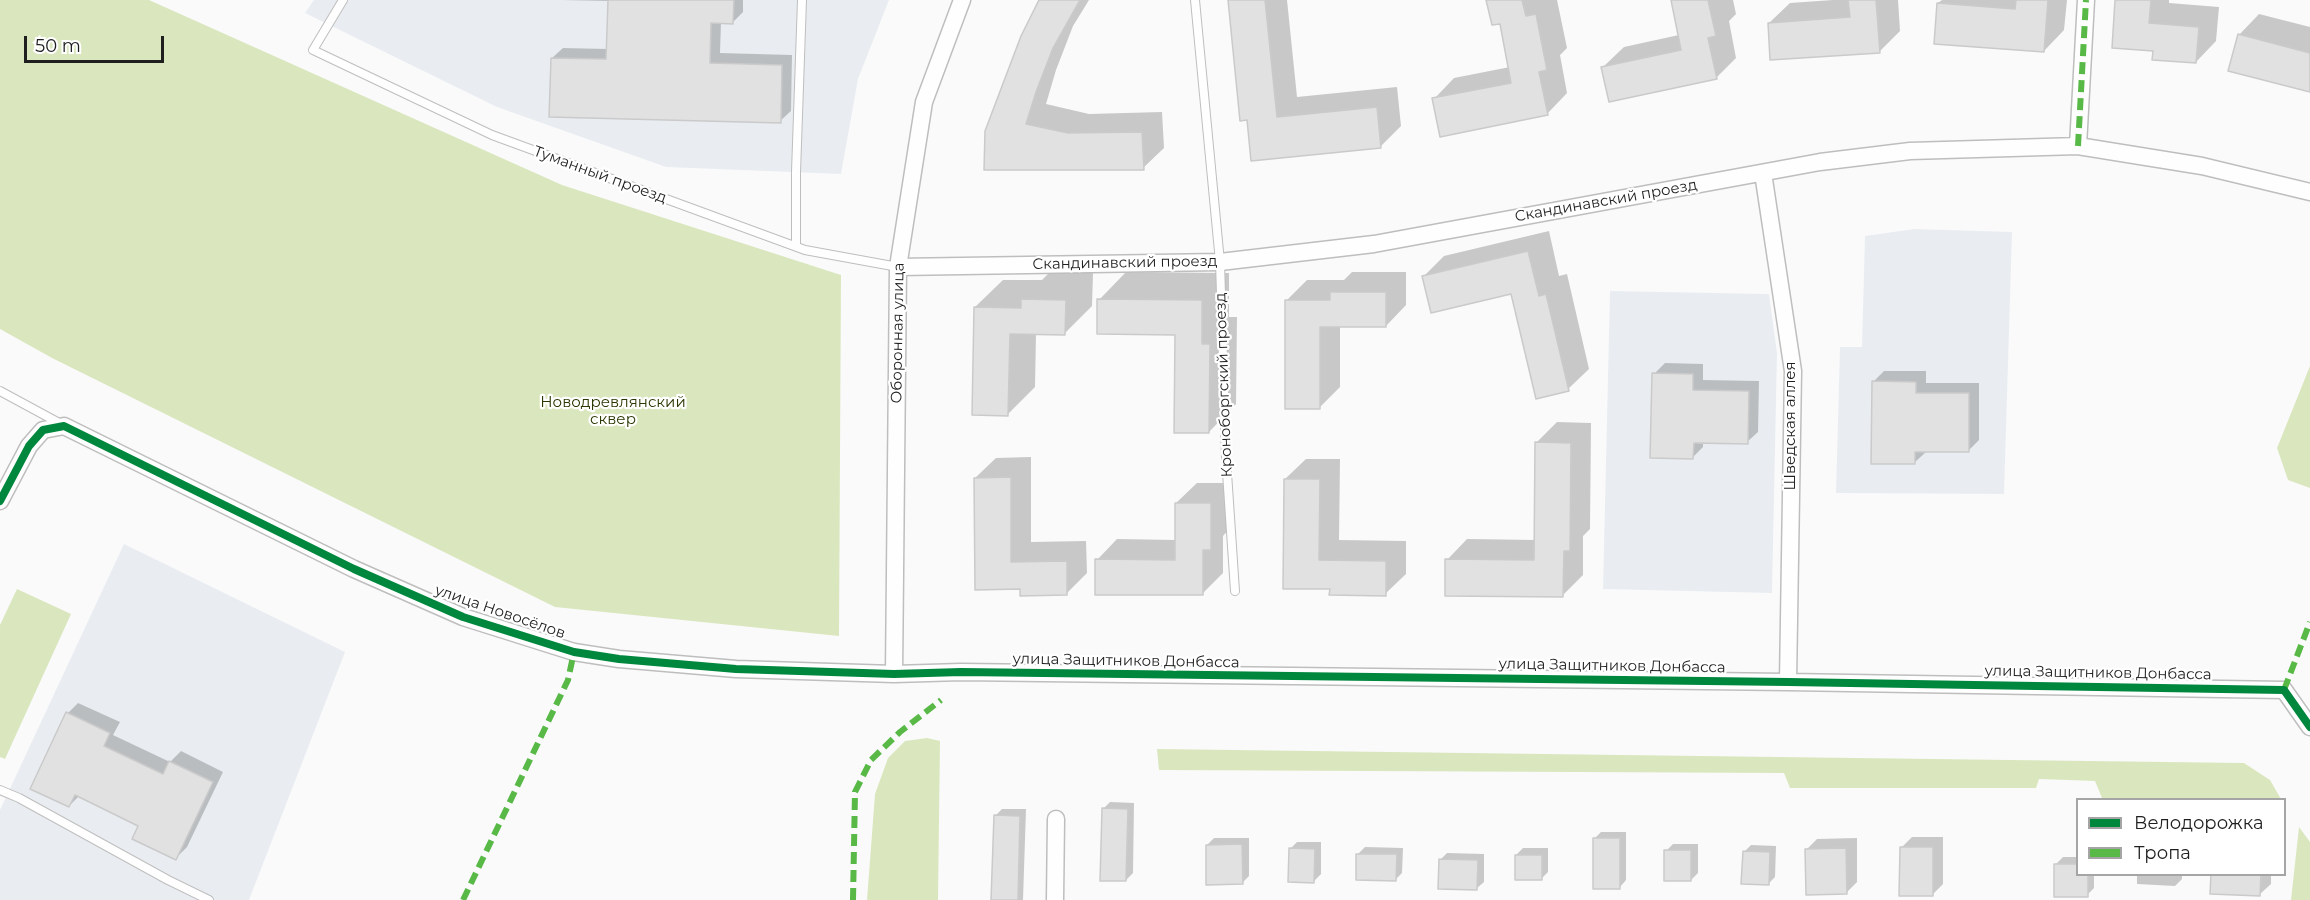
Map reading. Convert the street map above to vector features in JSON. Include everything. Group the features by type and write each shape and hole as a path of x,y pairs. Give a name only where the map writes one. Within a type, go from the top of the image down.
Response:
{"street":[{"name":"Оборонная улица","path":"894,674 898,267 924,102 962,0"},
{"path":"2078,146 2086,0"},
{"name":"Скандинавский проезд","path":"898,267 1220,262 1374,244 1820,162 1911,151 2078,146 2202,166 2310,192"},
{"name":"Шведская аллея","path":"1763,173 1793,371 1788,682"},
{"path":"0,501 29,446 43,430 64,426"},
{"name":"улица Новосёлов","path":"64,426 354,569 463,616 574,652 619,659 736,669 894,674"},
{"name":"улица Защитников Донбасса","path":"894,674 961,672 2284,690 2310,727"},
{"path":"1054,900 1056,819"}],"lane":[{"name":"Туманный проезд","path":"343,0 313,50 492,135 796,246 898,267"},
{"path":"796,246 796,172 802,0"},
{"name":"Кроноборгский проезд","path":"1195,0 1220,262 1226,458 1235,591"},
{"path":"0,391 64,426"},
{"path":"0,790 20,798 168,880 209,900"}],"shaded area":[{"path":"314,0 889,0 858,79 841,174 666,167 497,107 305,13"},
{"path":"1914,229 2012,232 2004,494 1836,493 1840,347 1862,347 1865,236"},
{"path":"1610,291 1769,294 1777,353 1772,593 1603,589"},
{"path":"124,544 345,652 249,900 0,900 0,810"}],"green space":[{"name":"Новодревлянский сквер","path":"0,0 149,0 562,185 841,275 839,636 555,607 52,358 0,329"},
{"path":"2310,366 2310,488 2288,480 2277,448"},
{"path":"17,589 71,614 5,759 0,757 0,625"},
{"path":"927,738 940,741 938,900 867,900 875,794 888,758 905,741"},
{"path":"1157,749 2244,763 2270,780 2280,798 2102,798 2095,781 2039,779 2036,788 1790,788 1784,773 1159,770"},
{"path":"2299,827 2310,842 2310,900 2291,900"}],"building":[{"path":"608,0 734,0 733,24 711,23 710,63 782,65 781,123 549,117 551,58 606,59"},
{"path":"1039,0 1080,0 1053,48 1026,124 1068,133 1142,132 1144,170 984,170 985,131 1021,36"},
{"path":"1228,0 1265,0 1277,117 1377,107 1381,148 1251,161 1247,120 1240,121"},
{"path":"1486,0 1522,0 1526,16 1536,14 1547,70 1539,72 1548,115 1440,137 1432,98 1511,83 1500,24 1492,25"},
{"path":"1671,0 1708,0 1716,36 1708,38 1717,79 1609,102 1601,67 1681,50"},
{"path":"1848,0 1876,0 1880,53 1770,60 1768,23 1850,17"},
{"path":"2016,0 2048,0 2044,52 1934,44 1937,3 2015,9"},
{"path":"2115,0 2151,0 2149,23 2199,27 2196,63 2152,60 2153,51 2112,48"},
{"path":"2238,34 2310,53 2310,92 2228,71"},
{"path":"1528,251 1539,296 1546,294 1569,391 1536,399 1511,294 1431,313 1422,276"},
{"path":"1330,292 1386,292 1386,327 1320,327 1320,409 1285,409 1285,300 1330,300"},
{"path":"1021,299 1066,300 1065,335 1010,334 1008,416 972,415 974,307 1021,308"},
{"path":"1097,299 1202,300 1202,344 1210,344 1209,433 1174,433 1175,335 1097,334"},
{"path":"1652,373 1693,374 1693,390 1749,391 1748,444 1694,443 1693,459 1650,458"},
{"path":"1872,381 1916,382 1916,393 1969,393 1969,452 1915,452 1915,464 1871,464"},
{"path":"1535,442 1571,443 1570,551 1564,551 1563,597 1445,596 1445,559 1534,560"},
{"path":"1011,477 1011,562 1067,561 1067,595 1020,596 1020,589 975,590 974,478"},
{"path":"1284,479 1320,479 1319,560 1386,561 1386,596 1329,595 1330,589 1283,589"},
{"path":"1175,503 1211,503 1211,550 1203,550 1203,595 1095,595 1095,559 1175,560"},
{"path":"66,712 110,733 104,746 163,774 169,761 213,782 176,860 132,839 138,826 75,795 69,807 30,789"},
{"path":"1102,808 1128,809 1126,881 1100,881"},
{"path":"994,815 1020,816 1018,900 991,900"},
{"path":"1593,838 1620,838 1620,889 1593,889"},
{"path":"1242,844 1243,884 1206,885 1206,845"},
{"path":"1900,847 1933,847 1933,896 1899,896"},
{"path":"1289,848 1315,849 1314,883 1288,882"},
{"path":"1846,848 1847,894 1806,895 1805,849"},
{"path":"1664,850 1691,850 1691,881 1664,881"},
{"path":"1743,851 1770,852 1769,885 1741,884"},
{"path":"1356,854 1397,854 1396,881 1356,880"},
{"path":"1515,855 1542,855 1542,880 1515,880"},
{"path":"1439,859 1478,860 1477,890 1438,889"},
{"path":"2054,864 2076,864 2076,876 2088,876 2088,897 2054,897"},
{"path":"2211,876 2261,876 2260,896 2210,894"}],"marked path":[{"path":"2078,146 2086,0"},
{"path":"2284,690 2310,622"},
{"path":"463,900 568,680 574,652"},
{"path":"853,900 855,792 871,760 900,732 941,700"}],"cycle path":[{"path":"0,501 29,446 43,430 64,426 354,569 463,617 574,652 619,659 736,669 894,674 961,672 2284,690 2310,727"}]}
